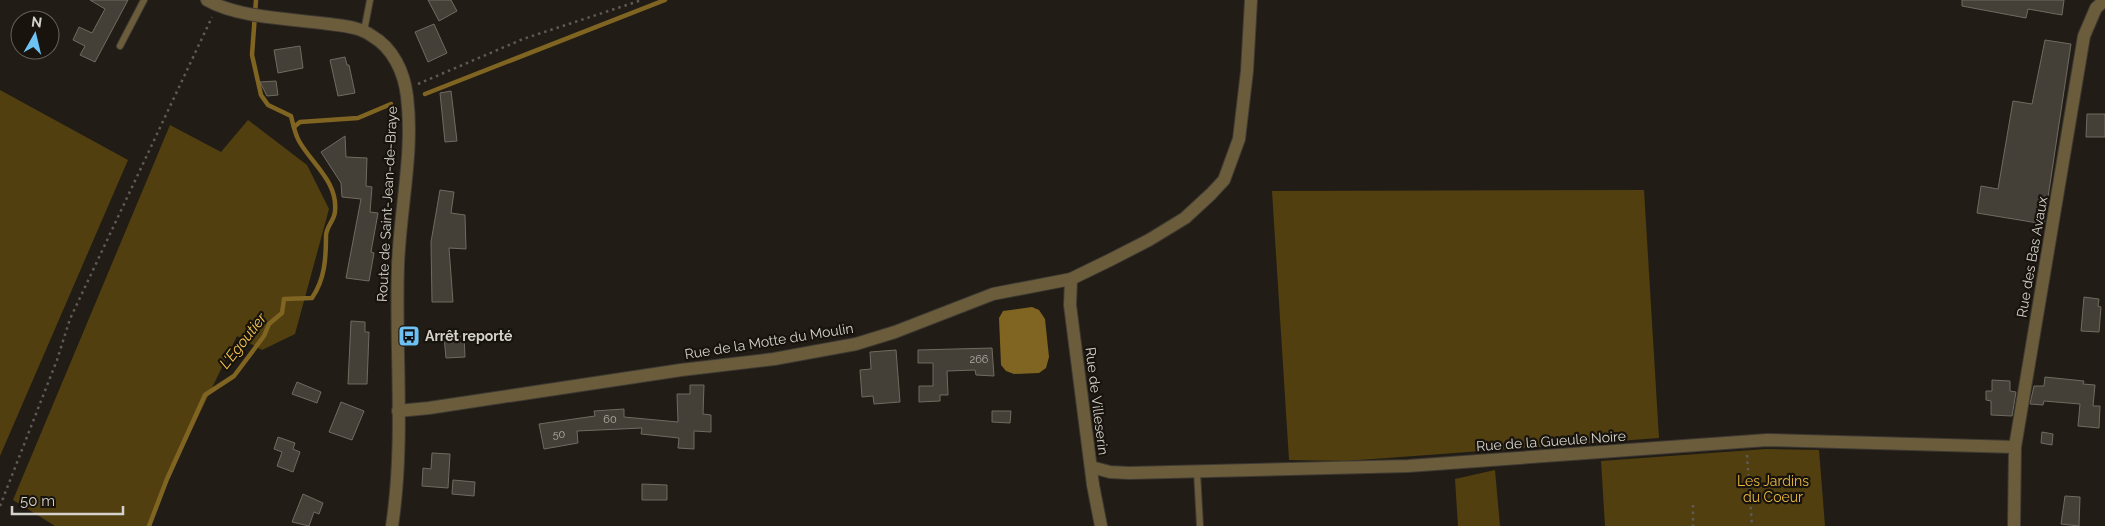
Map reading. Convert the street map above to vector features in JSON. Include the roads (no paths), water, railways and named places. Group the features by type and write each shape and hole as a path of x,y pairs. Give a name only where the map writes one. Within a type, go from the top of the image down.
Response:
{"street":[{"name":"Route de Saint-Jean-de-Braye","path":"207,0 217,6 246,13 364,31 372,35 389,50 404,78 408,96 408,144 398,264 398,411 395,505 392,526"},
{"name":"Rue de la Motte du Moulin","path":"398,411 681,370 774,359 856,344 895,332 993,294 1071,279 1149,240 1185,218 1224,180 1239,139 1247,71 1251,0"},
{"name":"Rue des Bas Avaux","path":"2014,526 2015,447 2084,36 2096,8 2104,0"},
{"name":"Rue de Villeserin","path":"1071,279 1070,305 1100,526"},
{"name":"Rue de la Gueule Noire","path":"1091,467 1110,472 1197,472 1408,466 1767,440 2015,447"}],"lane":[{"path":"120,46 144,0"},
{"path":"364,31 370,0"},
{"path":"1197,472 1200,526"}],"waterway":[{"name":"L'Egoutier","path":"149,526 167,479 205,395 234,376 264,336 269,324 282,313 284,299 312,298 320,283 324,268 326,232 334,217 335,201 328,182 299,141 291,116 268,105 261,95 252,55 256,0"},
{"path":"425,94 665,0"},
{"path":"294,127 300,122 358,118 391,104"}],"place":[{"name":"Arrêt reporté","path":"409,336"}],"park label":[{"name":"Les Jardins du Coeur","path":"1773,490"}]}
